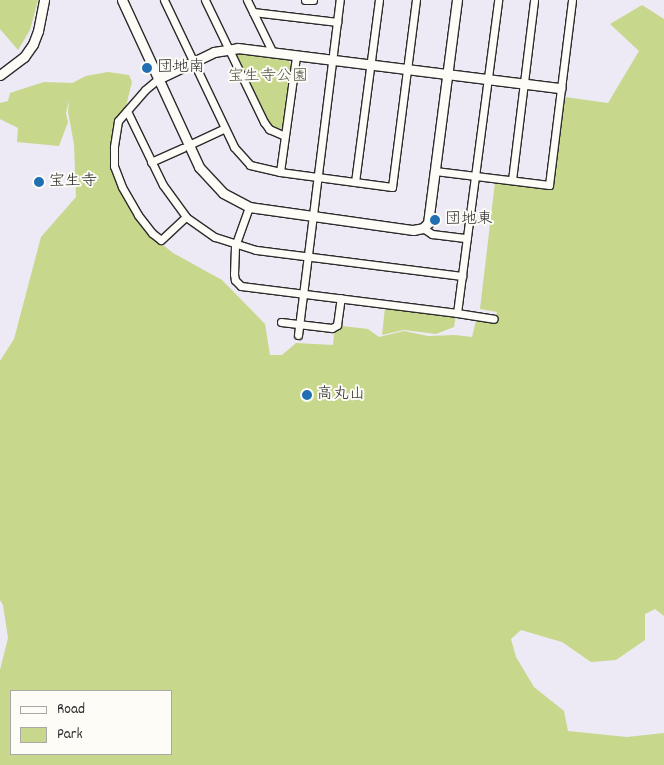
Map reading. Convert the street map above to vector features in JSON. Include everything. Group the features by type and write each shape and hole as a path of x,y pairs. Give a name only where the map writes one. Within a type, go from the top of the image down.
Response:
{"street":[{"path":"0,75 24,57 33,44 38,31 44,0"},
{"path":"122,0 199,167 223,193 249,207 413,230 423,228 428,223 457,0"},
{"path":"164,0 234,147 250,165 280,172 392,187 416,0"},
{"path":"205,0 264,122 269,129 285,136"},
{"path":"247,0 273,53"},
{"path":"304,0 313,0"},
{"path":"298,335 340,0"},
{"path":"355,182 379,0"},
{"path":"457,313 498,0"},
{"path":"512,180 534,0"},
{"path":"435,171 549,185 572,0"},
{"path":"253,12 337,22"},
{"path":"186,217 161,240 152,233 128,200 114,166 114,147 118,122 145,90 158,80 214,52 228,49 273,53 561,88"},
{"path":"280,172 296,56"},
{"path":"127,111 163,185 186,217 215,237 236,246 256,250 462,276"},
{"path":"193,143 225,128"},
{"path":"151,162 184,148"},
{"path":"249,207 236,246 234,274 235,280 241,286 494,319"},
{"path":"423,228 432,234 467,238"},
{"path":"280,322 332,328 337,325 341,298"}],"green space":[{"path":"0,0 38,0 30,30 18,50 0,29"},
{"path":"642,5 664,19 664,616 655,609 645,614 645,640 616,660 591,662 562,642 521,630 511,639 516,657 534,687 564,711 568,731 627,737 664,733 664,765 0,765 0,670 8,638 3,605 0,600 0,361 14,339 41,237 76,197 74,144 68,112 69,100 66,113 68,122 59,146 17,142 18,128 0,119 0,103 8,101 10,93 44,82 72,83 86,76 108,72 129,75 132,82 126,106 114,122 110,146 112,169 125,201 148,233 173,253 222,280 265,324 270,355 282,355 296,343 333,345 334,334 342,326 368,329 379,337 404,331 428,336 455,335 472,337 476,320 493,322 497,312 480,309 495,182 553,189 565,97 608,103 639,51 610,24"},
{"name":"宝生寺公園","path":"238,53 286,58 291,64 282,130 271,125 266,119 236,56"},
{"path":"385,308 456,316 454,327 436,334 404,330 382,335"}],"place":[{"name":"団地南","path":"147,68"},
{"name":"宝生寺","path":"39,182"},
{"name":"団地東","path":"435,220"},
{"name":"高丸山","path":"307,395"}]}
